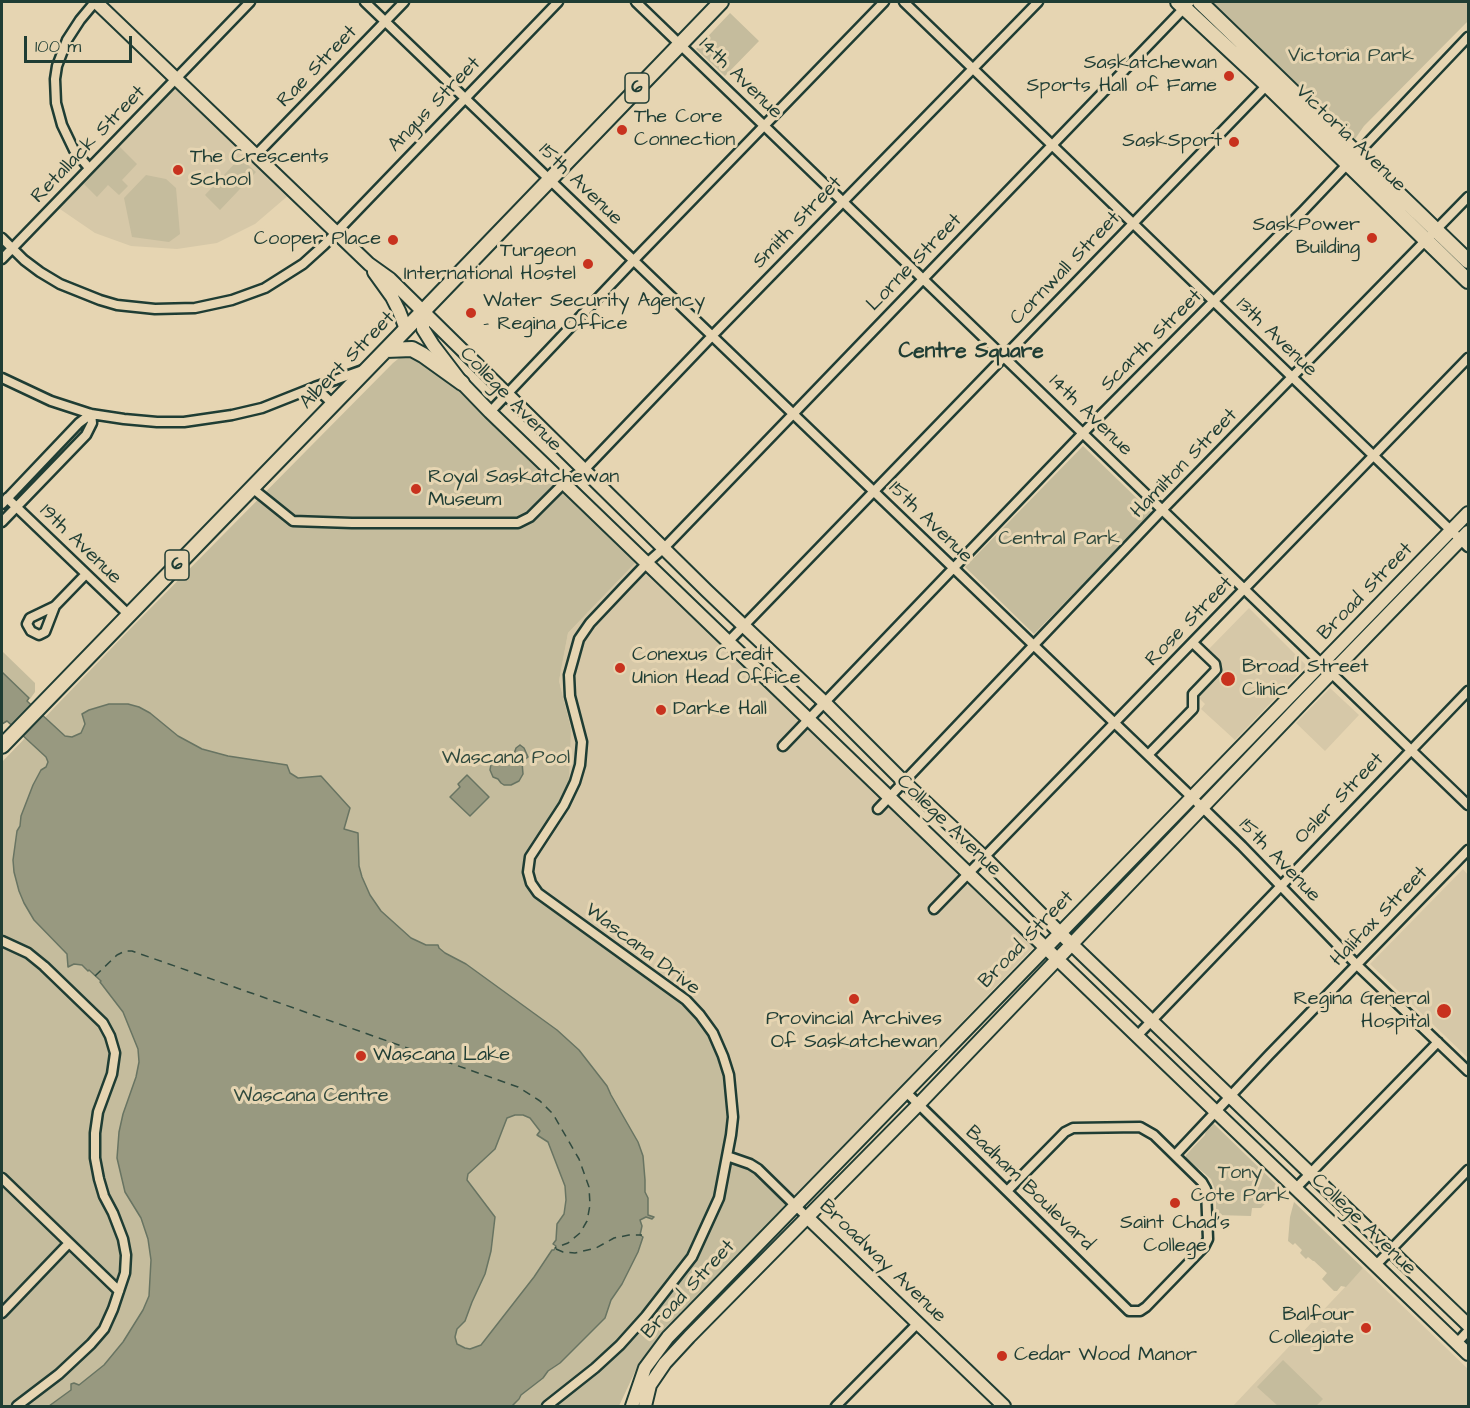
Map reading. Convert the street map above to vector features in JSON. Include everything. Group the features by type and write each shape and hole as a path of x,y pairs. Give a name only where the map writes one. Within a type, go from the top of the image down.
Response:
{"main road":[{"name":"College Avenue","path":"96,2 369,264 390,279 903,781 984,856 1060,933 1468,1325"},
{"name":"Albert Street","path":"2,747 721,2"},
{"name":"Victoria Avenue","path":"1200,2 1272,80 1353,159 1432,235 1468,261"},
{"name":"Victoria Avenue","path":"1184,4 1272,80"},
{"name":"Victoria Avenue","path":"1432,235 1468,281"},
{"name":"College Avenue","path":"369,264 392,297 406,329"},
{"name":"College Avenue","path":"423,312 423,329 433,345 462,382 490,412 1468,1354"},
{"path":"386,350 412,349 462,382"},
{"name":"Broad Street","path":"645,1407 650,1385 665,1363 688,1337 919,1104 1203,808 1468,513"},
{"name":"Broad Street","path":"632,1407 645,1368 668,1338 1191,797 1466,540"},
{"name":"Broadway Avenue","path":"807,1216 1004,1407"}],"street":[{"path":"89,168 78,156 66,136 56,103 55,79 57,66 67,40 96,2"},
{"name":"Retallack Street","path":"2,259 250,2"},
{"name":"15th Avenue","path":"365,2 1203,808 1357,964 1468,1071"},
{"name":"Rae Street","path":"256,155 404,2"},
{"name":"Angus Street","path":"2,238 40,272 60,284 117,305 171,310 195,308 232,300 265,288 303,264 324,245 558,2"},
{"name":"14th Avenue","path":"636,2 1468,805"},
{"path":"490,412 884,2"},
{"name":"13th Avenue","path":"904,2 1451,531 1466,540"},
{"name":"Smith Street","path":"252,488 293,521 518,523 530,517 564,483 584,470 1038,2"},
{"name":"Lorne Street","path":"664,548 1052,145 1184,4"},
{"name":"Scarth Street","path":"783,746 1083,433 1353,159 1468,37"},
{"name":"Cornwall Street","path":"729,641 1272,80"},
{"name":"Hamilton Street","path":"878,809 1163,509 1468,197"},
{"name":"Rose Street","path":"934,909 1468,358"},
{"path":"2,378 51,401 91,414 146,421 184,422 262,408 366,369"},
{"path":"315,387 333,404"},
{"path":"4,501 79,423 91,414"},
{"path":"2,522 86,435 92,423 91,414"},
{"name":"19th Avenue","path":"4,501 16,506 86,574 126,618"},
{"name":"Wascana Drive","path":"547,1407 620,1345 692,1257 719,1198 733,1117 729,1075 723,1056 713,1033 700,1015 686,1000 538,893 531,883 528,872 532,851 564,805 580,765 582,742 570,696 569,675 579,639 590,623 664,548"},
{"path":"55,606 86,574"},
{"path":"1148,755 1193,709 1194,694 1216,670 1215,664 1193,643"},
{"name":"Osler Street","path":"1137,1036 1468,691"},
{"name":"Halifax Street","path":"1175,1155 1468,850"},
{"path":"2,941 28,953 44,966 103,1023 110,1036 115,1053 112,1074 98,1112 95,1158 104,1196 123,1239 126,1255 125,1273 104,1329 59,1374 17,1407"},
{"path":"1296,1188 1438,1042"},
{"name":"Badham Boulevard","path":"906,1092 1129,1311 1140,1311 1146,1307 1204,1247 1208,1239 1206,1189 1175,1155"},
{"path":"1008,1191 1065,1132 1073,1128 1140,1127 1154,1135 1175,1155"},
{"name":"Broadway Avenue","path":"727,1156 758,1169 807,1216"},
{"path":"1376,1265 1468,1170"},
{"path":"2,1178 118,1291"},
{"path":"2,1313 69,1243"},
{"path":"836,1407 917,1324"},
{"path":"1457,1343 1468,1331"}],"shaded area":[{"name":"The Crescents School","path":"174,84 290,194 255,224 217,243 177,249 131,246 95,233 57,207"},
{"path":"638,560 1035,946 794,1197 763,1167 734,1156 738,1129 732,1068 540,892 531,871 571,728 559,681 568,633"},
{"path":"1249,608 1306,665 1235,740 1201,709 1205,704 1198,697 1221,673 1220,662 1208,650"},
{"name":"Wascana Lake","path":"2,672 29,698 27,701 65,736 72,737 81,733 85,724 82,714 89,710 109,704 128,704 150,713 178,736 202,749 228,756 287,765 290,773 298,778 321,776 350,808 344,829 358,833 359,866 362,877 381,911 411,938 426,945 438,945 445,953 466,964 557,1030 579,1050 607,1086 638,1142 643,1156 648,1215 654,1217 640,1220 642,1226 640,1235 643,1237 638,1252 611,1300 605,1318 560,1363 521,1395 512,1406 49,1406 71,1390 71,1384 79,1385 104,1365 123,1342 149,1296 151,1260 148,1239 141,1218 125,1192 117,1158 123,1114 139,1062 138,1049 123,1012 101,981 89,970 82,965 74,964 68,967 67,954 34,920 19,891 13,860 17,831 33,785 48,762 46,757 7,721 2,724","holes":["523,1115 530,1118 540,1131 537,1135 548,1142 565,1186 564,1214 557,1224 554,1250 481,1345 470,1349 465,1348 457,1344 455,1337 457,1329 465,1321 485,1274 491,1251 495,1217 467,1180 468,1174 495,1149 507,1118"]},
{"path":"1330,688 1359,715 1325,751 1296,723"},
{"path":"520,745 528,757 522,762 523,774 519,781 511,785 504,785 493,777 490,770 491,764 500,754 507,752 514,754"},
{"path":"467,775 489,797 470,816 450,797"},
{"name":"Regina General Hospital","path":"1463,869 1468,875 1468,1058 1370,964"},
{"name":"Balfour Collegiate","path":"1363,1268 1468,1369 1468,1406 1233,1406"}],"green space":[{"name":"Victoria Park","path":"1212,2 1468,2 1468,21 1364,126 1355,139"},
{"path":"730,13 759,41 725,76 696,49"},
{"path":"119,146 137,164 122,180 128,186 119,195 108,185 97,197 84,184"},
{"path":"240,158 256,172 220,210 205,195"},
{"path":"146,175 166,179 176,188 180,234 169,242 132,237 124,198"},
{"name":"Wascana Centre","path":"403,355 414,355 455,386 638,560 568,633 559,681 571,728 568,807 538,849 531,871 540,892 671,986 715,1032 732,1068 738,1129 734,1156 763,1167 794,1197 640,1361 619,1406 2,1406 2,762 131,628"},
{"name":"Central Park","path":"1083,446 1152,513 1034,634 965,567"},
{"path":"2,651 35,683 35,692 30,699 2,672"},
{"name":"Tony Cote Park","path":"1213,1123 1280,1188 1261,1208 1252,1208 1251,1216 1216,1215 1216,1192 1211,1179 1186,1158 1186,1155"},
{"path":"1294,1202 1363,1268 1346,1287 1341,1286 1334,1291 1322,1279 1327,1273 1308,1257 1306,1259 1300,1253 1302,1250 1295,1243 1293,1245 1288,1241"},
{"path":"1283,1360 1323,1399 1316,1406 1278,1406 1257,1387"}],"ferry route":[{"path":"95,976 117,955 125,951 132,951 518,1087 540,1101 553,1114 579,1159 589,1187 590,1205 587,1221 580,1233 568,1243 555,1248"},
{"path":"556,1249 575,1253 596,1248 614,1238 642,1235"}],"place":[{"name":"Saskatchewan Sports Hall of Fame","path":"1229,76"},
{"name":"The Core Connection","path":"622,130"},
{"name":"SaskSport","path":"1234,142"},
{"name":"The Crescents School","path":"178,170"},
{"name":"SaskPower Building","path":"1372,238"},
{"name":"Cooper Place","path":"393,240"},
{"name":"Turgeon International Hostel","path":"588,264"},
{"name":"Water Security Agency - Regina Office","path":"471,313"},
{"name":"Royal Saskatchewan Museum","path":"416,489"},
{"name":"Conexus Credit Union Head Office","path":"620,668"},
{"name":"Broad Street Clinic","path":"1228,679"},
{"name":"Darke Hall","path":"661,710"},
{"name":"Provincial Archives Of Saskatchewan","path":"854,999"},
{"name":"Regina General Hospital","path":"1444,1011"},
{"name":"Wascana Lake","path":"361,1056"},
{"name":"Saint Chad's College","path":"1175,1203"},
{"name":"Balfour Collegiate","path":"1366,1328"},
{"name":"Cedar Wood Manor","path":"1002,1356"}],"district":[{"name":"Centre Square","path":"971,353"}],"park label":[{"name":"Wascana Pool","path":"506,759"}]}
